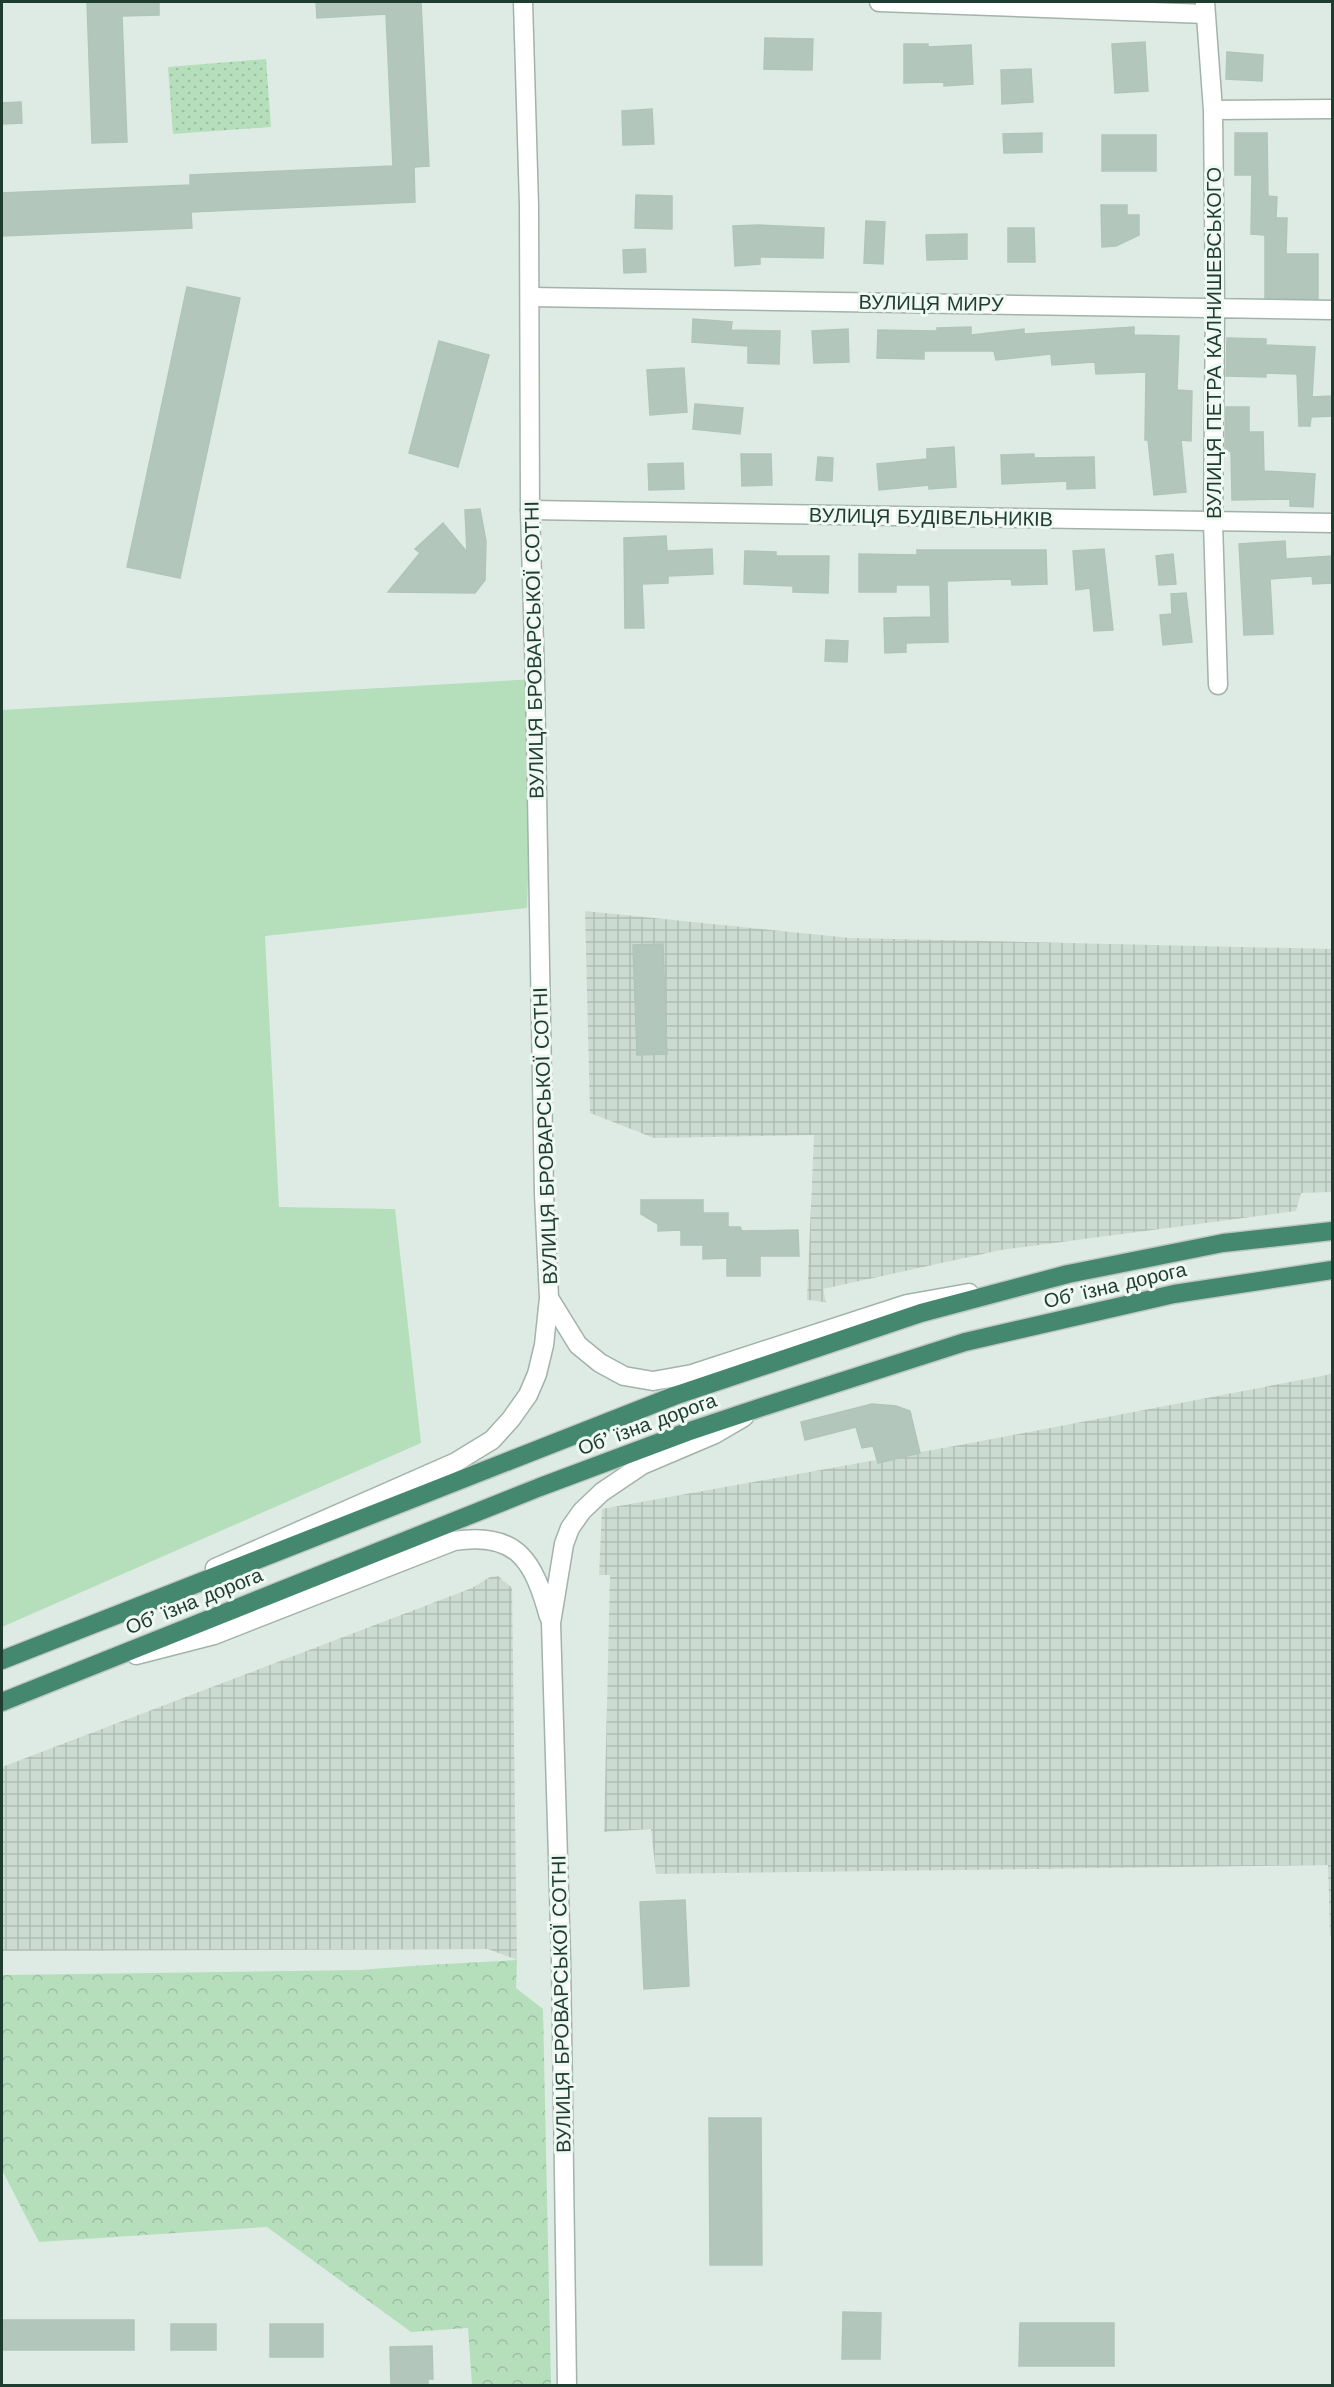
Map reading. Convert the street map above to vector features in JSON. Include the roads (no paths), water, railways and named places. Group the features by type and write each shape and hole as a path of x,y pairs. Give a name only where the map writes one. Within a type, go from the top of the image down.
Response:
{"highway":[{"name":"Обʼїзна дорога","path":"2,1660 674,1396 921,1313 1068,1274 1223,1243 1332,1231"},
{"name":"Обʼїзна дорога","path":"2,1702 540,1487 687,1432 762,1407 965,1342 1174,1294 1332,1270"}],"street":[{"name":"ВУЛИЦЯ БРОВАРСЬКОЇ СОТНІ","path":"77,1630 456,1462 492,1440 528,1395 537,1374 549,1298 544,1194 530,510 530,297 523,2"},
{"path":"879,2 1206,8"},
{"name":"ВУЛИЦЯ ПЕТРА КАЛНИШЕВСЬКОГО","path":"1206,8 1213,110 1215,307 1213,522 1218,684"},
{"path":"1213,110 1332,109"},
{"name":"ВУЛИЦЯ МИРУ","path":"530,297 1332,309"},
{"name":"ВУЛИЦЯ БУДІВЕЛЬНИКІВ","path":"530,510 1332,523"},
{"path":"549,1298 578,1345 600,1363 624,1376 653,1381 692,1374 907,1304 1068,1274"},
{"name":"ВУЛИЦЯ БРОВАРСЬКОЇ СОТНІ","path":"567,2385 561,1959 551,1623 564,1544 570,1528 582,1511 602,1492 642,1466 715,1434 762,1407"},
{"name":"ВУЛИЦЯ БРОВАРСЬКОЇ СОТНІ","path":"91,1666 214,1635 454,1541 476,1537 497,1540 516,1551 531,1567 540,1585 551,1623"}]}
